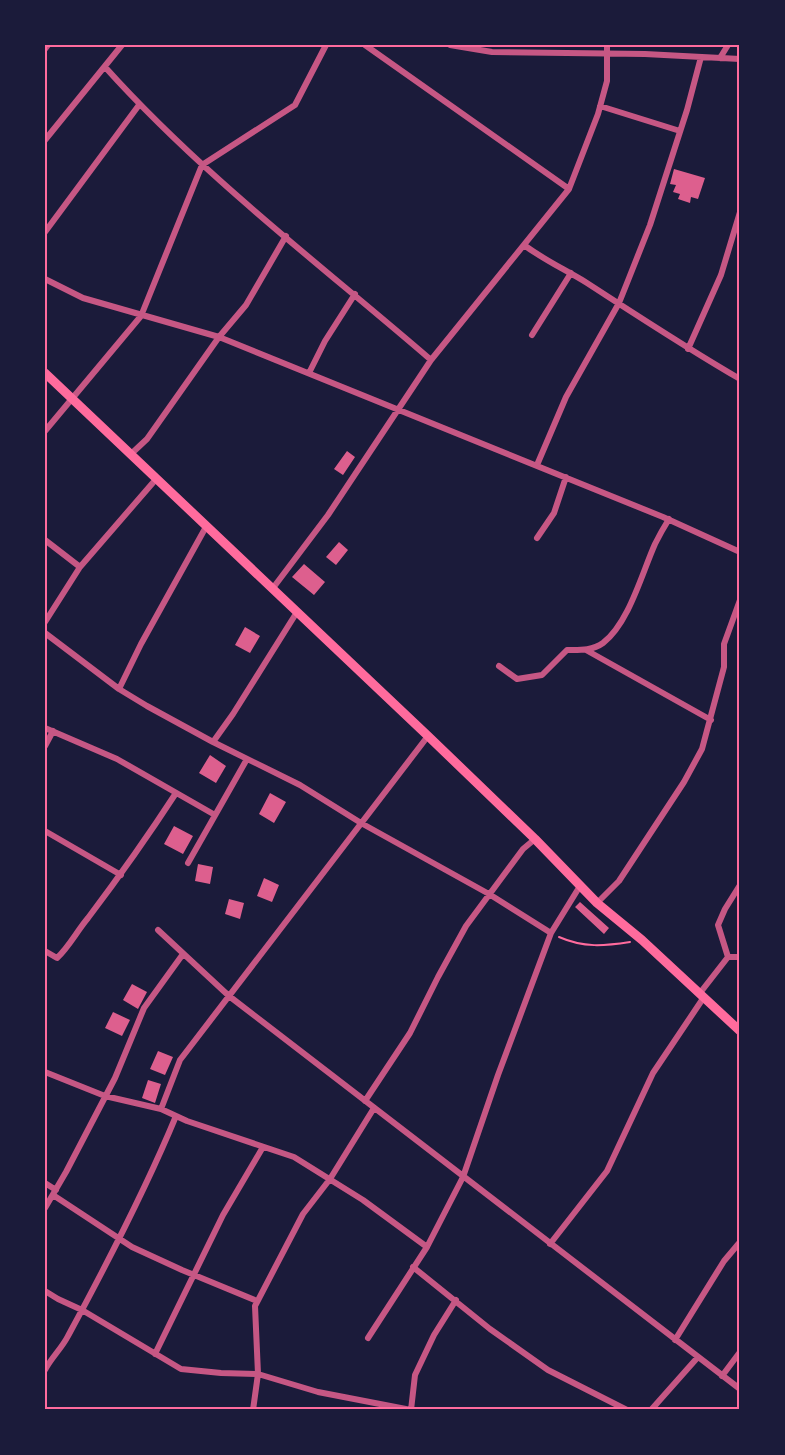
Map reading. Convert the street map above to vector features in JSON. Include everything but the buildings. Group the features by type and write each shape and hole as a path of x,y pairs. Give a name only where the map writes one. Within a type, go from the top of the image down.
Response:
{"highway":[{"path":"45,373 428,736 535,839 597,903 642,940 740,1031"}],"street":[{"path":"45,49 48,45"},
{"path":"45,140 122,45"},
{"path":"45,431 141,316 202,165 295,105 326,45"},
{"path":"365,45 569,189"},
{"path":"450,45 492,52 645,54 740,59"},
{"path":"273,588 328,515 431,360 569,189 607,81 607,45"},
{"path":"720,58 728,45"},
{"path":"537,465 566,397 619,303 650,225 701,57"},
{"path":"105,67 139,105 202,165 431,360"},
{"path":"45,232 139,105"},
{"path":"600,106 680,131"},
{"path":"688,349 721,275 740,212"},
{"path":"131,454 147,439 219,337 246,305 286,236"},
{"path":"524,246 546,261 572,273 688,349 740,379"},
{"path":"532,335 572,273"},
{"path":"45,279 83,298 219,337 669,519 740,552"},
{"path":"309,373 325,341 355,294"},
{"path":"537,538 554,513 566,477"},
{"path":"45,622 80,567 158,478"},
{"path":"499,666 517,679 542,675 567,650 586,650 603,643 618,625 637,591 656,543 669,519"},
{"path":"120,689 141,644 207,525"},
{"path":"45,540 80,567"},
{"path":"597,903 619,881 684,782 702,749 724,668 724,644 740,600"},
{"path":"213,742 297,612"},
{"path":"45,633 120,689 213,742 300,785 361,823 489,894 551,933"},
{"path":"586,650 711,720"},
{"path":"45,728 117,759 216,815"},
{"path":"45,746 52,731"},
{"path":"161,1109 180,1060 428,736"},
{"path":"188,862 247,759"},
{"path":"45,951 57,958 63,952 121,875 176,793"},
{"path":"45,831 121,875"},
{"path":"365,1101 410,1033 466,926 523,849 535,839"},
{"path":"728,957 718,926 725,909 740,885"},
{"path":"368,1338 427,1247 463,1177 551,933 580,886"},
{"path":"158,930 229,996 740,1389"},
{"path":"45,1208 105,1096 144,1008 183,954"},
{"path":"728,957 740,957"},
{"path":"550,1244 607,1171 653,1073 728,957"},
{"path":"45,1072 105,1096 161,1109 294,1157 363,1200 427,1247"},
{"path":"253,1410 258,1374 255,1306 257,1301 303,1214 330,1179 374,1108"},
{"path":"45,1370 49,1362 62,1349 119,1239 176,1116"},
{"path":"155,1354 223,1215 263,1147"},
{"path":"45,1183 54,1192 132,1247 257,1301"},
{"path":"675,1340 724,1261 740,1242"},
{"path":"413,1268 490,1329 548,1370 627,1410"},
{"path":"45,1291 82,1310 181,1369 258,1374 318,1392 411,1410 415,1375 434,1335 456,1300"},
{"path":"722,1376 740,1352"},
{"path":"651,1410 698,1357"}],"path":[{"path":"551,933 568,941 598,946 642,940"}]}
